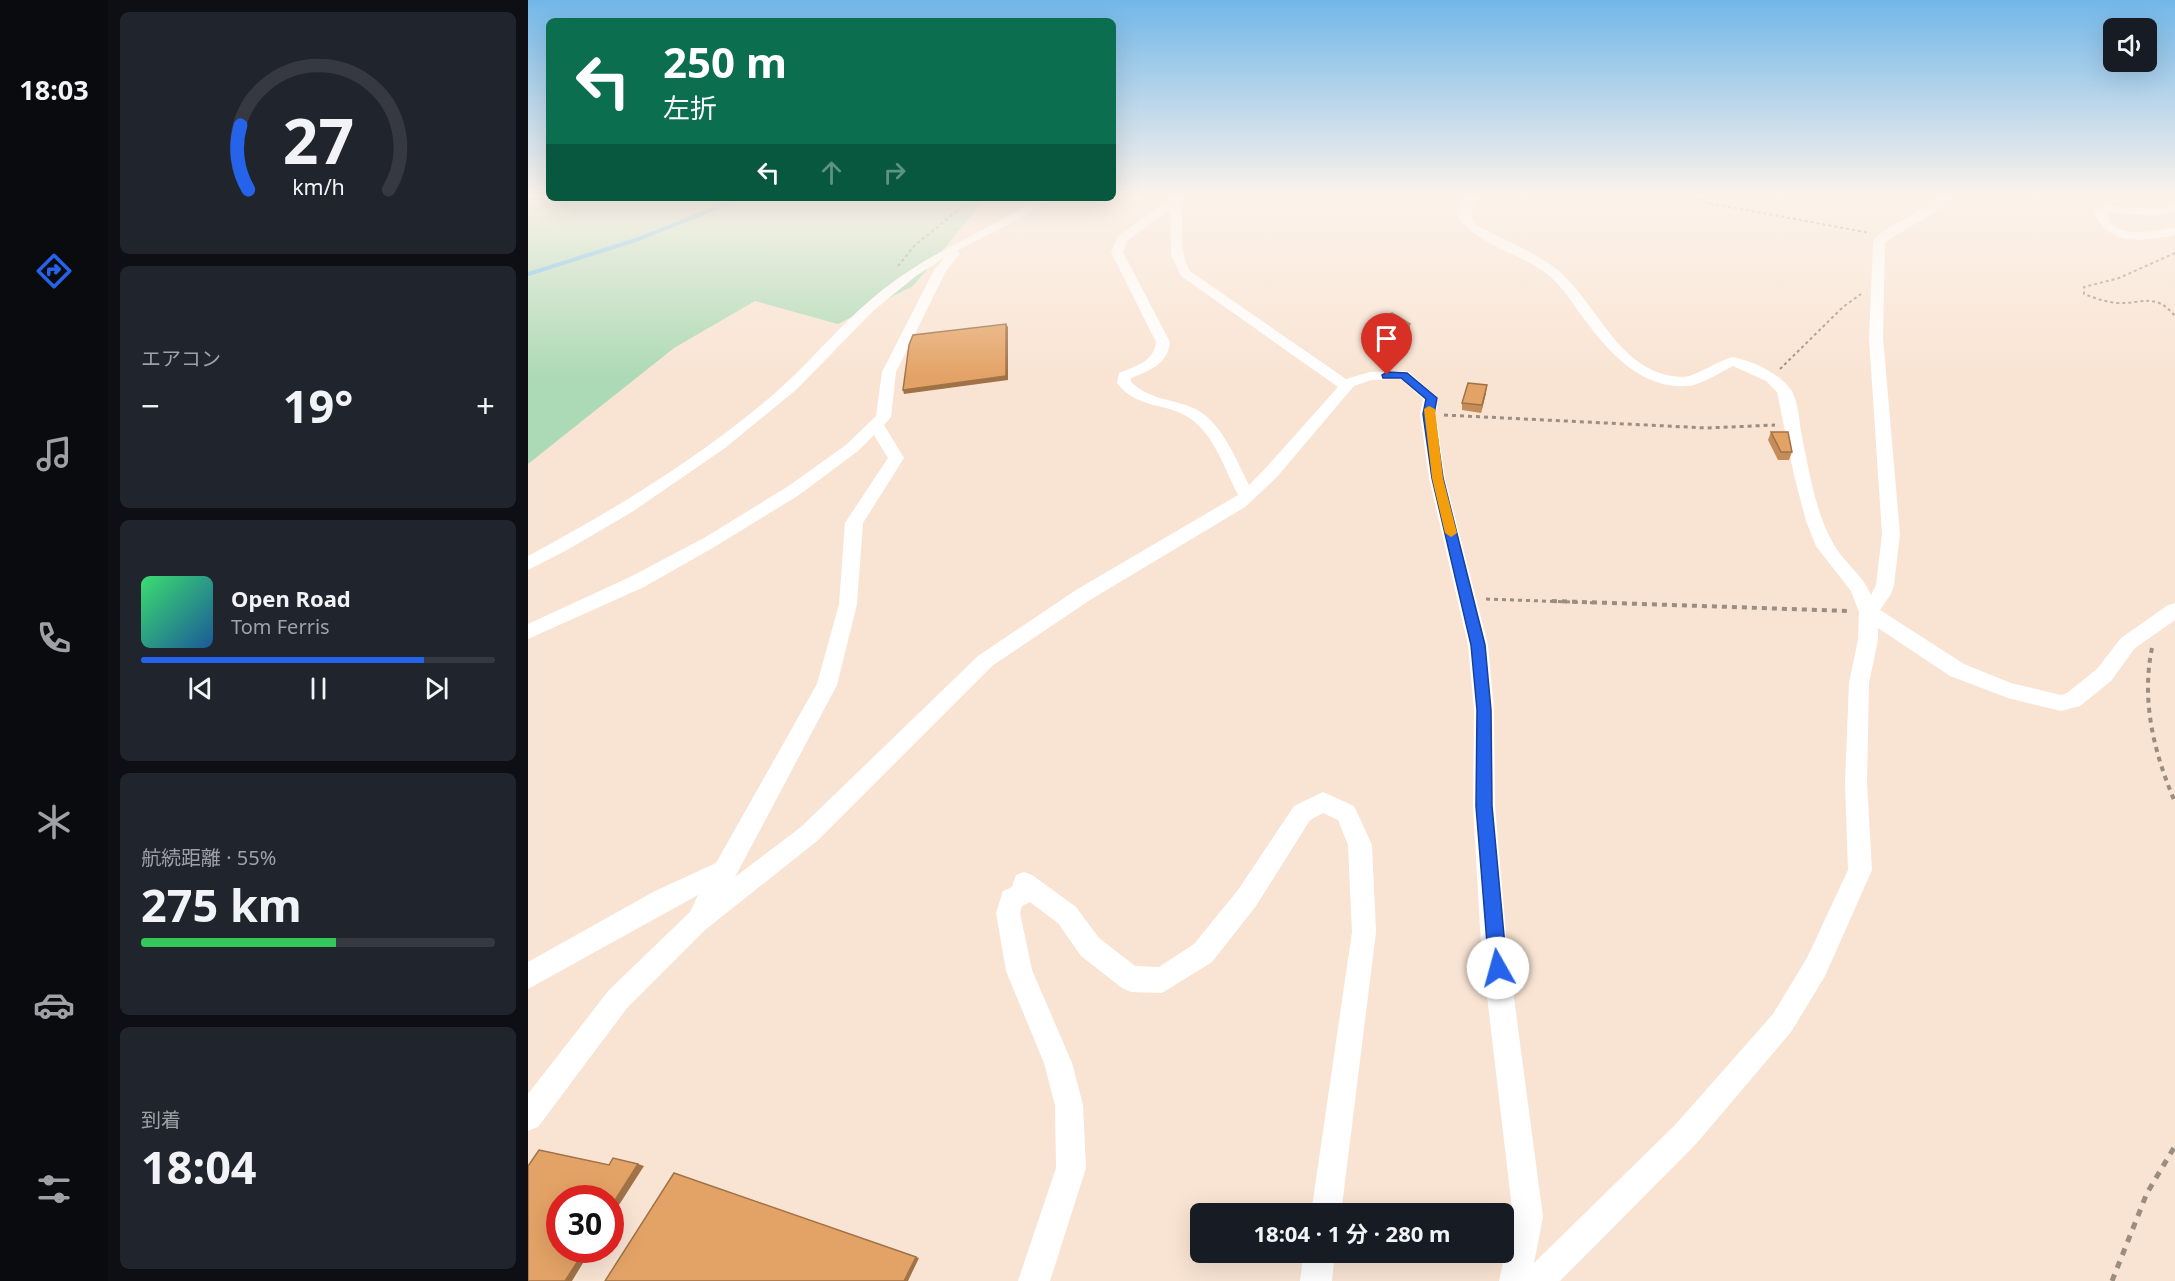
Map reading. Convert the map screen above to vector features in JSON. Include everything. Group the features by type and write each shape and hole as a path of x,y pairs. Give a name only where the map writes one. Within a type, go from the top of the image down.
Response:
{"street":[{"path":"528,564 605,521 690,466 802,377 851,326 894,287 923,266 942,256"},
{"path":"528,632 637,582 710,542 793,491 852,448 883,417 889,372 940,270 952,256"},
{"path":"1119,256 1163,342 1163,348 1157,359 1124,376 1124,383 1138,395 1184,409 1199,417 1215,435 1246,495"},
{"path":"1176,256 1177,262 1185,273 1346,386"},
{"path":"1524,256 1549,269 1569,289 1603,334 1630,362 1656,378 1688,382 1733,361 1771,378 1784,390 1802,476 1822,538 1859,589 1868,612 1868,640 1859,682 1856,783 1860,870 1816,967 1782,1023 1686,1134 1538,1281"},
{"path":"1868,612 1882,594 1885,585 1891,534 1876,338 1878,321 1877,256"},
{"path":"528,1117 618,999 696,922 809,834 986,660 1083,595 1239,503 1269,474 1346,386 1370,376 1404,375 1431,398 1428,414 1437,478 1478,645 1484,710 1484,806 1494,945 1528,1217 1515,1281"},
{"path":"696,922 826,684 848,604 854,523 896,459 876,424"},
{"path":"1868,612 1957,670 2008,690 2061,703 2073,700 2104,675 2128,644 2168,614"},
{"path":"1034,1281 1071,1168 1069,1105 1058,1063 1019,971 1008,913 1012,899 1023,892 1024,883 1067,915 1090,948 1131,979 1162,980 1203,953 1248,898 1302,813 1323,802 1346,813 1360,845 1364,932 1327,1203"},
{"path":"528,976 664,899 726,870"},
{"path":"1316,1281 1318,1263"}],"path":[{"path":"894,287 895,272 906,256"},
{"path":"2170,256 2119,278 2084,287 2084,294 2101,301 2122,303 2142,299 2158,301 2175,316"},
{"path":"1771,378 1794,353 1803,348 1822,330 1848,300 1877,287"},
{"path":"1428,414 1707,428 1771,425 1793,427"},
{"path":"1467,598 1868,612"},
{"path":"2168,614 2149,661 2150,710 2158,758 2175,802"},
{"path":"2112,1281 2147,1193 2175,1146"}],"green space":[{"path":"528,256 938,256 913,286 838,324 755,301 674,348 528,464"}],"building":[{"path":"1392,313 1410,324 1388,334 1370,323"},
{"path":"1006,324 1006,376 903,390 909,345 913,335"},
{"path":"1468,383 1487,385 1482,405 1462,403"},
{"path":"1771,432 1788,432 1792,452 1781,452"},
{"path":"539,1150 609,1165 613,1158 638,1164 624,1186 546,1185 546,1263 577,1263 565,1281 528,1281 528,1166"},
{"path":"674,1173 916,1257 904,1281 605,1281 616,1263 624,1263 624,1251"}],"waterway":[{"path":"528,274 586,256"}],"slow traffic":[{"path":"1429,409 1437,478 1451,533"}],"route":[{"path":"1387,375 1404,375 1431,398 1428,414 1437,478 1478,645 1484,710 1484,806 1494,945 1498,968"}]}
